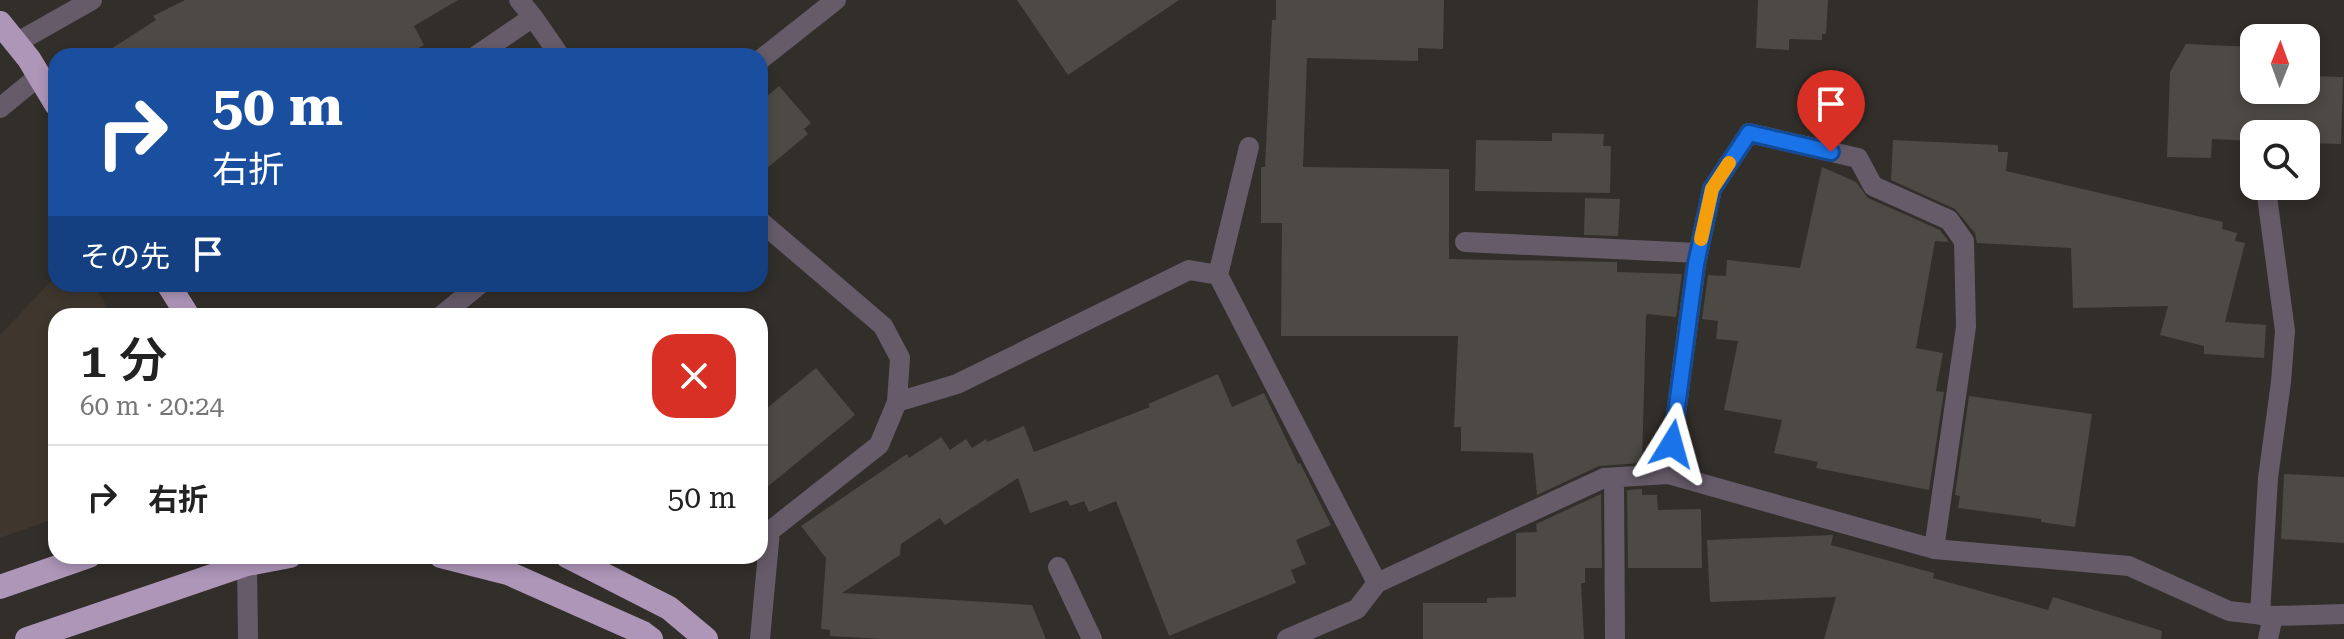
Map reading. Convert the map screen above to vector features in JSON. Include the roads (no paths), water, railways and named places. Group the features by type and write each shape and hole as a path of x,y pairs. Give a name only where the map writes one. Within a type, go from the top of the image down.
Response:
{"highway":[{"path":"0,23 48,91"},
{"path":"0,587 66,564"},
{"path":"27,639 236,564"},
{"path":"473,564 508,573 651,639"},
{"path":"583,564 669,608 706,639"}],"street":[{"path":"16,43 92,0"},
{"path":"519,0 554,48"},
{"path":"768,54 836,0"},
{"path":"488,48 533,17"},
{"path":"0,108 39,76"},
{"path":"1668,474 1698,253 1712,189 1749,133 1858,158 1873,186 1949,220 1964,241 1966,327 1934,549"},
{"path":"1249,147 1218,275 1377,583"},
{"path":"2268,200 2285,331 2268,478 2268,639"},
{"path":"768,228 883,326 900,358 897,402 879,445 770,531 768,553"},
{"path":"1465,242 1698,253"},
{"path":"897,402 957,384 1189,270 1218,275"},
{"path":"451,308 470,292"},
{"path":"1287,639 1357,609 1377,583 1604,478 1668,474 1934,549 2129,566 2229,611 2266,616 2344,614"},
{"path":"1614,478 1615,639"},
{"path":"247,564 248,639"},
{"path":"760,639 767,564"},
{"path":"1058,567 1092,639"}]}
